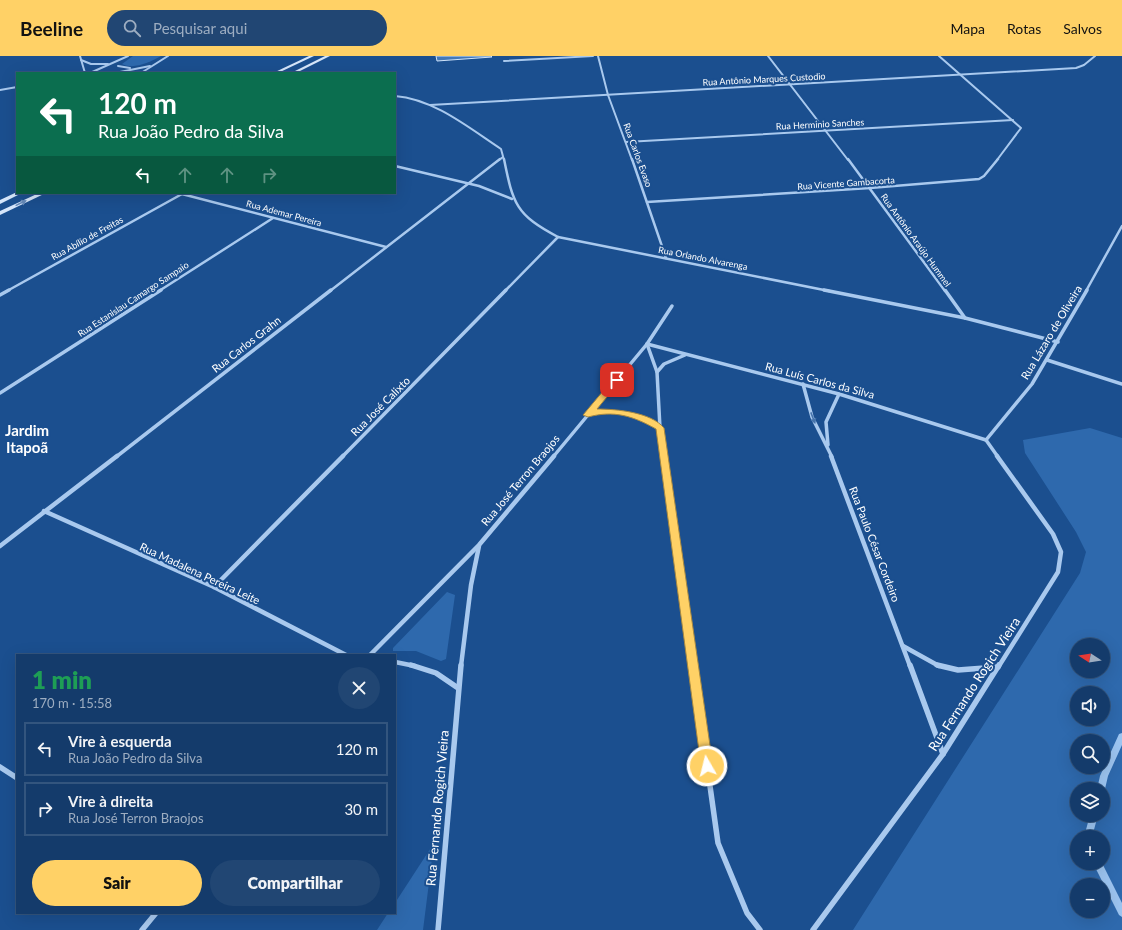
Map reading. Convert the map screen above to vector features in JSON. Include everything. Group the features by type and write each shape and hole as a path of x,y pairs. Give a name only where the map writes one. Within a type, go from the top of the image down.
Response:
{"street":[{"path":"80,56 85,72"},
{"path":"92,72 128,56"},
{"path":"142,72 168,56"},
{"path":"277,72 312,56"},
{"path":"295,72 328,56"},
{"path":"504,61 593,56"},
{"name":"Rua Carlos Evaso","path":"598,56 608,95 626,142 666,258"},
{"name":"Rua Antônio Araújo Hummel","path":"768,56 870,188 965,318"},
{"path":"939,56 1014,120"},
{"name":"Rua Antônio Marques Custodio","path":"430,105 1076,68 1084,65 1095,56"},
{"path":"81,60 96,65 114,63"},
{"path":"118,61 118,72"},
{"path":"118,66 127,68 150,66"},
{"path":"123,72 150,66"},
{"path":"0,90 16,87"},
{"name":"Rua Orlando Alvarenga","path":"396,96 408,96 430,105 501,149 512,198 526,216 540,228 558,237 965,318 1058,342"},
{"name":"Rua Vicente Gambacorta","path":"647,202 870,188 979,179 988,170 1021,128 1014,120"},
{"name":"Rua Herminio Sanches","path":"626,142 1014,120"},
{"name":"Rua Carlos Grahn","path":"0,546 503,157"},
{"path":"396,166 469,183 512,198"},
{"path":"0,202 17,194"},
{"path":"0,213 41,194"},
{"name":"Rua Ademar Pereira","path":"180,194 386,247"},
{"name":"Rua Abílio de Freitas","path":"0,295 180,194"},
{"name":"Rua Estanislau Camargo Sampaio","path":"0,393 273,218"},
{"name":"Rua Lázaro de Oliveira","path":"986,440 1032,384 1058,342 1122,226"},
{"name":"Rua José Calixto","path":"214,587 558,237"},
{"name":"Rua José Terron Braojos","path":"371,654 480,545 647,344 672,306"},
{"path":"647,344 657,372 660,428 718,843 747,913 760,930"},
{"name":"Rua Luís Carlos da Silva","path":"647,344 839,394 986,440"},
{"path":"657,372 664,364 685,355"},
{"path":"1047,360 1122,384"},
{"name":"Rua Paulo César Cordeiro","path":"803,384 812,417 829,449 943,754"},
{"name":"Rua Paulo César Cordeiro","path":"829,449 826,422 839,394"},
{"path":"588,415 595,412 617,411 645,419 660,428"},
{"name":"Rua Fernando Rogich Vieira","path":"813,930 943,754 1058,572 1061,552 1053,534 986,440"},
{"name":"Rua Madalena Pereira Leite","path":"44,511 214,587 344,654"},
{"name":"Rua Fernando Rogich Vieira","path":"438,930 458,688 471,585 480,545"},
{"path":"903,646 927,662 959,672 972,672 998,667"},
{"path":"396,662 424,668 441,675 458,688"},
{"path":"0,767 16,777"},
{"path":"142,930 155,914"}],"shaded area":[{"path":"133,56 161,56 137,66 127,66 122,64"},
{"path":"1090,428 1122,438 1122,930 853,930 1080,573 1086,552 1076,532 1025,453 1023,440"},
{"path":"447,592 455,595 446,659 441,661 416,651 393,651 393,648"},
{"path":"434,843 423,930 377,930 387,914 396,914 396,901"}],"building":[{"path":"436,56 491,56 492,57 437,61"}],"waterway":[{"path":"1103,782 1122,736"},
{"path":"1090,830 1092,822"},
{"path":"1101,870 1122,912"}],"district":[{"name":"Jardim Itapoã","path":"27,438"}],"route":[{"path":"617,380 588,415 595,412 617,411 645,419 660,428 707,766"}]}
